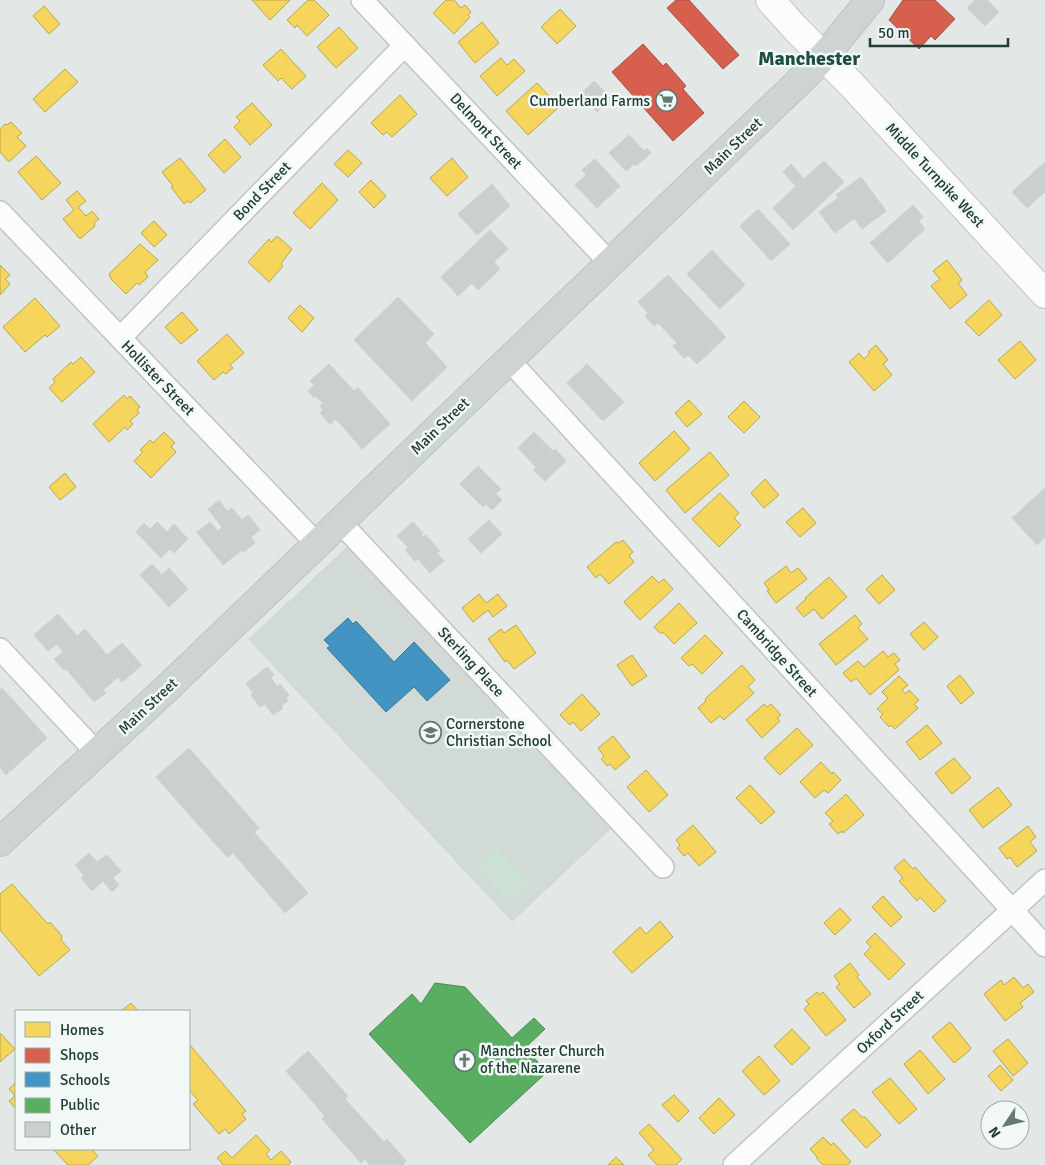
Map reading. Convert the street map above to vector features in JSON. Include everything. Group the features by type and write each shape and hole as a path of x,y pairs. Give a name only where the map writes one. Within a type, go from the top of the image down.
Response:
{"main road":[{"name":"Middle Turnpike West","path":"770,0 851,84 1045,294"},
{"name":"Main Street","path":"0,842 164,691 805,76 824,57 870,0"}],"street":[{"name":"Delmont Street","path":"362,0 610,263"},
{"name":"Bond Street","path":"120,338 405,45"},
{"name":"Hollister Street","path":"0,212 317,544"},
{"name":"Cambridge Street","path":"509,360 1045,946"},
{"name":"Sterling Place","path":"340,522 663,867"},
{"path":"0,649 97,753"},
{"name":"Oxford Street","path":"734,1165 1045,880"}],"shaded area":[{"name":"Cornerstone Christian School","path":"349,545 613,827 512,922 248,639"}],"green space":[{"path":"496,848 530,885 510,903 476,866"}],"building: Homes":[{"path":"252,0 290,0 270,20"},
{"path":"308,0 314,0 329,15 307,36 297,25 295,28 287,20"},
{"path":"446,0 454,0 461,8 465,5 471,12 468,15 470,17 454,34 433,13"},
{"path":"44,6 60,24 49,34 33,16"},
{"path":"560,9 576,26 557,44 541,27"},
{"path":"482,22 499,43 475,63 458,42"},
{"path":"339,27 358,48 336,68 317,47"},
{"path":"281,49 306,76 292,89 281,78 278,81 263,65"},
{"path":"501,58 507,65 514,59 525,71 497,96 480,76"},
{"path":"65,69 78,82 45,112 33,99"},
{"path":"537,83 559,107 528,135 506,111"},
{"path":"400,95 417,114 392,137 387,132 383,135 371,123"},
{"path":"252,103 272,125 250,145 234,127 240,121 236,117"},
{"path":"11,122 22,133 17,137 26,146 9,162 0,152 0,129 5,124 7,125"},
{"path":"225,139 241,157 224,173 208,155"},
{"path":"348,150 362,163 348,177 334,164"},
{"path":"36,156 61,183 42,200 18,172"},
{"path":"180,158 206,190 190,203 188,201 184,204 162,172"},
{"path":"452,158 468,177 447,196 430,178"},
{"path":"371,180 386,196 374,208 359,192"},
{"path":"322,183 338,200 310,229 293,213"},
{"path":"77,191 86,201 78,207 86,216 92,211 99,219 94,223 95,226 80,239 63,219 74,210 66,200"},
{"path":"154,221 167,235 154,247 141,233"},
{"path":"277,236 292,249 281,264 283,266 269,282 248,262 269,239 271,242"},
{"path":"140,244 158,260 145,272 148,277 139,285 137,283 126,294 111,279 109,274"},
{"path":"947,260 962,280 958,283 967,295 950,309 931,286 940,279 933,271"},
{"path":"0,265 10,275 5,279 10,284 0,295"},
{"path":"35,298 60,326 47,337 45,335 25,352 3,327"},
{"path":"989,300 1002,315 979,336 965,322"},
{"path":"300,305 314,318 302,332 288,318"},
{"path":"182,312 198,330 181,344 165,327"},
{"path":"227,334 244,353 230,365 233,368 226,374 223,372 214,380 197,361"},
{"path":"1020,341 1036,360 1015,379 998,360"},
{"path":"876,345 888,360 883,364 892,375 874,391 849,362 859,353 864,359"},
{"path":"81,357 95,372 62,402 49,388 55,382 53,379 71,362 73,364"},
{"path":"124,395 127,399 130,396 140,407 137,410 139,413 130,421 133,424 127,430 125,427 109,442 93,424"},
{"path":"689,400 702,414 687,427 675,413"},
{"path":"744,401 760,417 744,433 728,417"},
{"path":"674,431 690,449 655,481 639,463"},
{"path":"164,432 175,443 171,446 176,452 151,478 134,461 143,452 140,450 150,440 153,443"},
{"path":"710,452 729,475 685,513 666,490"},
{"path":"65,473 76,487 60,500 49,487"},
{"path":"765,479 779,495 764,508 751,493"},
{"path":"720,493 739,513 734,518 741,525 719,547 692,519"},
{"path":"803,508 816,523 800,537 786,522"},
{"path":"623,540 633,552 629,556 634,562 609,584 600,574 596,578 587,567 616,542 619,543"},
{"path":"786,566 791,573 798,568 807,579 776,603 767,591 769,590 764,583"},
{"path":"882,575 895,590 879,604 866,589"},
{"path":"652,576 659,583 664,579 673,589 640,620 624,602"},
{"path":"829,577 847,597 822,619 814,609 804,617 796,608"},
{"path":"479,594 486,603 498,594 507,606 493,617 488,610 473,622 462,608"},
{"path":"679,603 697,623 674,644 663,632 661,634 654,627"},
{"path":"855,615 862,624 858,628 868,639 836,665 819,644"},
{"path":"924,622 938,637 924,650 910,634"},
{"path":"516,625 536,653 514,669 507,660 505,662 488,639 501,629 504,633"},
{"path":"705,635 723,653 702,674 692,664 689,666 681,658"},
{"path":"883,651 888,657 894,653 900,660 895,664 899,670 870,695 856,678 851,682 843,673 858,661 864,667"},
{"path":"632,655 647,676 632,686 617,665"},
{"path":"742,665 755,680 748,687 754,693 724,720 720,716 711,723 698,708 705,702 706,698"},
{"path":"960,675 974,693 961,704 947,686"},
{"path":"899,676 908,685 902,690 906,694 909,690 919,700 914,704 918,708 895,729 891,725 889,727 880,717 883,714 877,709 888,698 882,692"},
{"path":"582,694 600,714 581,731 573,722 570,725 560,715"},
{"path":"764,704 767,707 771,704 781,715 777,718 780,721 762,738 746,720"},
{"path":"927,725 942,743 920,760 906,742"},
{"path":"797,728 813,745 780,775 764,758"},
{"path":"613,736 630,757 615,770 610,764 607,766 601,759 604,756 598,748"},
{"path":"954,758 971,778 952,794 935,773"},
{"path":"821,762 832,774 833,772 841,780 828,793 824,790 815,798 800,782"},
{"path":"646,770 668,795 649,812 627,787"},
{"path":"750,785 775,812 761,824 736,798"},
{"path":"998,787 1012,805 983,828 969,810"},
{"path":"846,794 864,815 843,833 842,831 838,834 829,824 833,821 825,813"},
{"path":"693,825 716,852 699,866 688,853 684,856 677,848 680,845 676,840"},
{"path":"1028,826 1036,837 1030,842 1037,851 1017,867 1010,857 1007,859 999,848"},
{"path":"904,859 913,869 915,867 946,901 934,912 920,897 917,901 899,881 903,878 894,868"},
{"path":"12,884 48,924 50,922 62,936 61,940 70,950 39,976 0,930 0,894"},
{"path":"883,896 902,917 891,927 872,907"},
{"path":"840,908 851,920 835,935 824,923"},
{"path":"660,921 673,937 632,973 613,952 640,927 646,934"},
{"path":"875,933 905,964 889,980 864,954 871,947 866,942"},
{"path":"850,963 859,975 857,977 871,994 854,1008 836,987 840,984 834,976"},
{"path":"1014,977 1023,988 1028,984 1034,992 1020,1003 1023,1007 1005,1021 984,994 1001,980 1004,985"},
{"path":"817,992 819,995 823,992 846,1020 826,1036 804,1009 809,1004 806,1001"},
{"path":"131,1003 137,1010 122,1010"},
{"path":"950,1022 971,1048 954,1063 932,1037"},
{"path":"792,1029 810,1048 792,1065 774,1046"},
{"path":"0,1033 15,1049 0,1062"},
{"path":"1008,1039 1028,1063 1013,1076 993,1051"},
{"path":"190,1045 246,1111 242,1114 246,1119 229,1134 225,1129 219,1134 193,1104 198,1100 190,1091"},
{"path":"920,1050 945,1079 928,1094 904,1064"},
{"path":"759,1056 780,1081 764,1095 742,1071"},
{"path":"1000,1065 1013,1080 1001,1091 988,1076"},
{"path":"890,1078 917,1109 899,1124 872,1092"},
{"path":"15,1083 15,1096 9,1089"},
{"path":"674,1095 689,1111 678,1122 662,1105"},
{"path":"15,1096 15,1108 9,1101"},
{"path":"719,1098 735,1115 714,1134 699,1118"},
{"path":"854,1109 862,1117 865,1117 881,1135 866,1148 841,1120"},
{"path":"649,1124 682,1159 676,1165 657,1165 648,1155 654,1150 639,1133"},
{"path":"256,1135 270,1150 266,1154 271,1160 281,1151 291,1162 288,1165 222,1165 217,1158 225,1151 232,1158"},
{"path":"823,1137 831,1145 834,1143 851,1162 847,1165 823,1165 810,1149"},
{"path":"54,1150 92,1150 98,1156 88,1165 68,1165"},
{"path":"616,1157 624,1165 608,1165"}],"building: Shops":[{"path":"676,0 689,0 739,55 723,69 667,8"},
{"path":"903,0 935,0 955,19 935,40 931,36 919,49 889,20"},
{"name":"Cumberland Farms","path":"643,44 663,66 666,63 686,86 683,89 704,113 673,141 612,72"}],"building: Schools":[{"path":"348,618 353,624 356,621 394,662 414,642 450,680 427,701 414,687 386,712 327,648 330,646 324,640"}],"building: Public":[{"name":"Manchester Church of the Nazarene","path":"435,983 465,987 512,1038 534,1018 545,1029 525,1048 547,1072 470,1143 369,1034 412,994 421,1004"}],"building: Other":[{"path":"975,0 987,0 999,12 985,26 967,8"},
{"path":"594,81 611,98 597,112 580,95"},
{"path":"629,135 644,151 647,148 651,153 636,166 634,164 626,171 609,153"},
{"path":"595,159 620,186 597,208 575,185 586,175 582,170"},
{"path":"824,161 844,182 793,230 773,208 796,186 783,172 791,164 804,179"},
{"path":"1045,162 1045,192 1027,208 1012,192"},
{"path":"861,177 886,211 862,229 854,218 835,233 819,212 838,198 836,195"},
{"path":"492,184 510,206 477,235 458,214"},
{"path":"913,205 923,217 919,221 925,229 888,263 870,243"},
{"path":"758,209 790,244 771,261 740,226"},
{"path":"490,230 508,249 494,262 500,269 478,290 472,283 458,296 441,277"},
{"path":"712,250 745,285 720,309 687,274"},
{"path":"668,275 726,337 697,364 688,355 684,358 673,346 677,343 658,323 654,326 645,316 648,313 638,302"},
{"path":"398,297 434,334 425,343 447,367 412,401 354,340"},
{"path":"329,364 354,391 358,388 390,424 362,449 336,419 330,424 320,413 323,410 320,406 323,403 317,397 313,397 308,391 314,385 310,381"},
{"path":"587,364 624,402 603,421 567,383"},
{"path":"534,432 553,451 555,449 566,461 545,481 533,470 536,467 518,448"},
{"path":"478,466 501,489 496,494 502,500 492,510 486,504 483,507 460,484"},
{"path":"1045,488 1045,537 1037,545 1012,518"},
{"path":"219,500 227,511 232,508 242,520 248,515 260,530 251,537 255,543 244,552 242,550 223,565 197,532 210,522 218,531 222,527 208,509"},
{"path":"489,520 502,534 481,553 468,539"},
{"path":"157,522 167,532 174,524 188,539 174,553 170,549 161,558 136,532 144,523 150,529"},
{"path":"413,522 423,533 421,535 423,537 426,535 440,551 437,553 444,561 430,573 418,559 415,561 405,550 408,547 397,536"},
{"path":"152,564 162,575 169,568 188,589 169,607 140,575"},
{"path":"58,614 77,636 85,629 107,655 122,643 142,665 122,682 118,677 103,690 106,693 94,702 66,669 64,670 54,659 63,652 57,644 48,651 34,635"},
{"path":"267,667 274,675 271,678 277,687 280,684 289,695 286,698 288,701 282,705 282,709 273,715 265,704 260,707 251,695 253,693 246,683"},
{"path":"2,688 47,738 6,775 0,768 0,690"},
{"path":"189,748 259,828 254,832 308,893 285,913 233,853 227,857 156,777"},
{"path":"89,853 97,862 107,855 121,871 113,878 119,885 112,892 103,881 92,891 81,878 84,875 75,865"},
{"path":"308,1051 348,1096 345,1099 384,1142 387,1139 406,1161 404,1165 370,1165 365,1159 361,1163 322,1119 325,1116 286,1071"}],"place":[{"name":"Cumberland Farms","path":"666,101"},
{"name":"Cornerstone Christian School","path":"430,733"},
{"name":"Manchester Church of the Nazarene","path":"464,1060"}],"district":[{"name":"Manchester","path":"809,58"}]}
